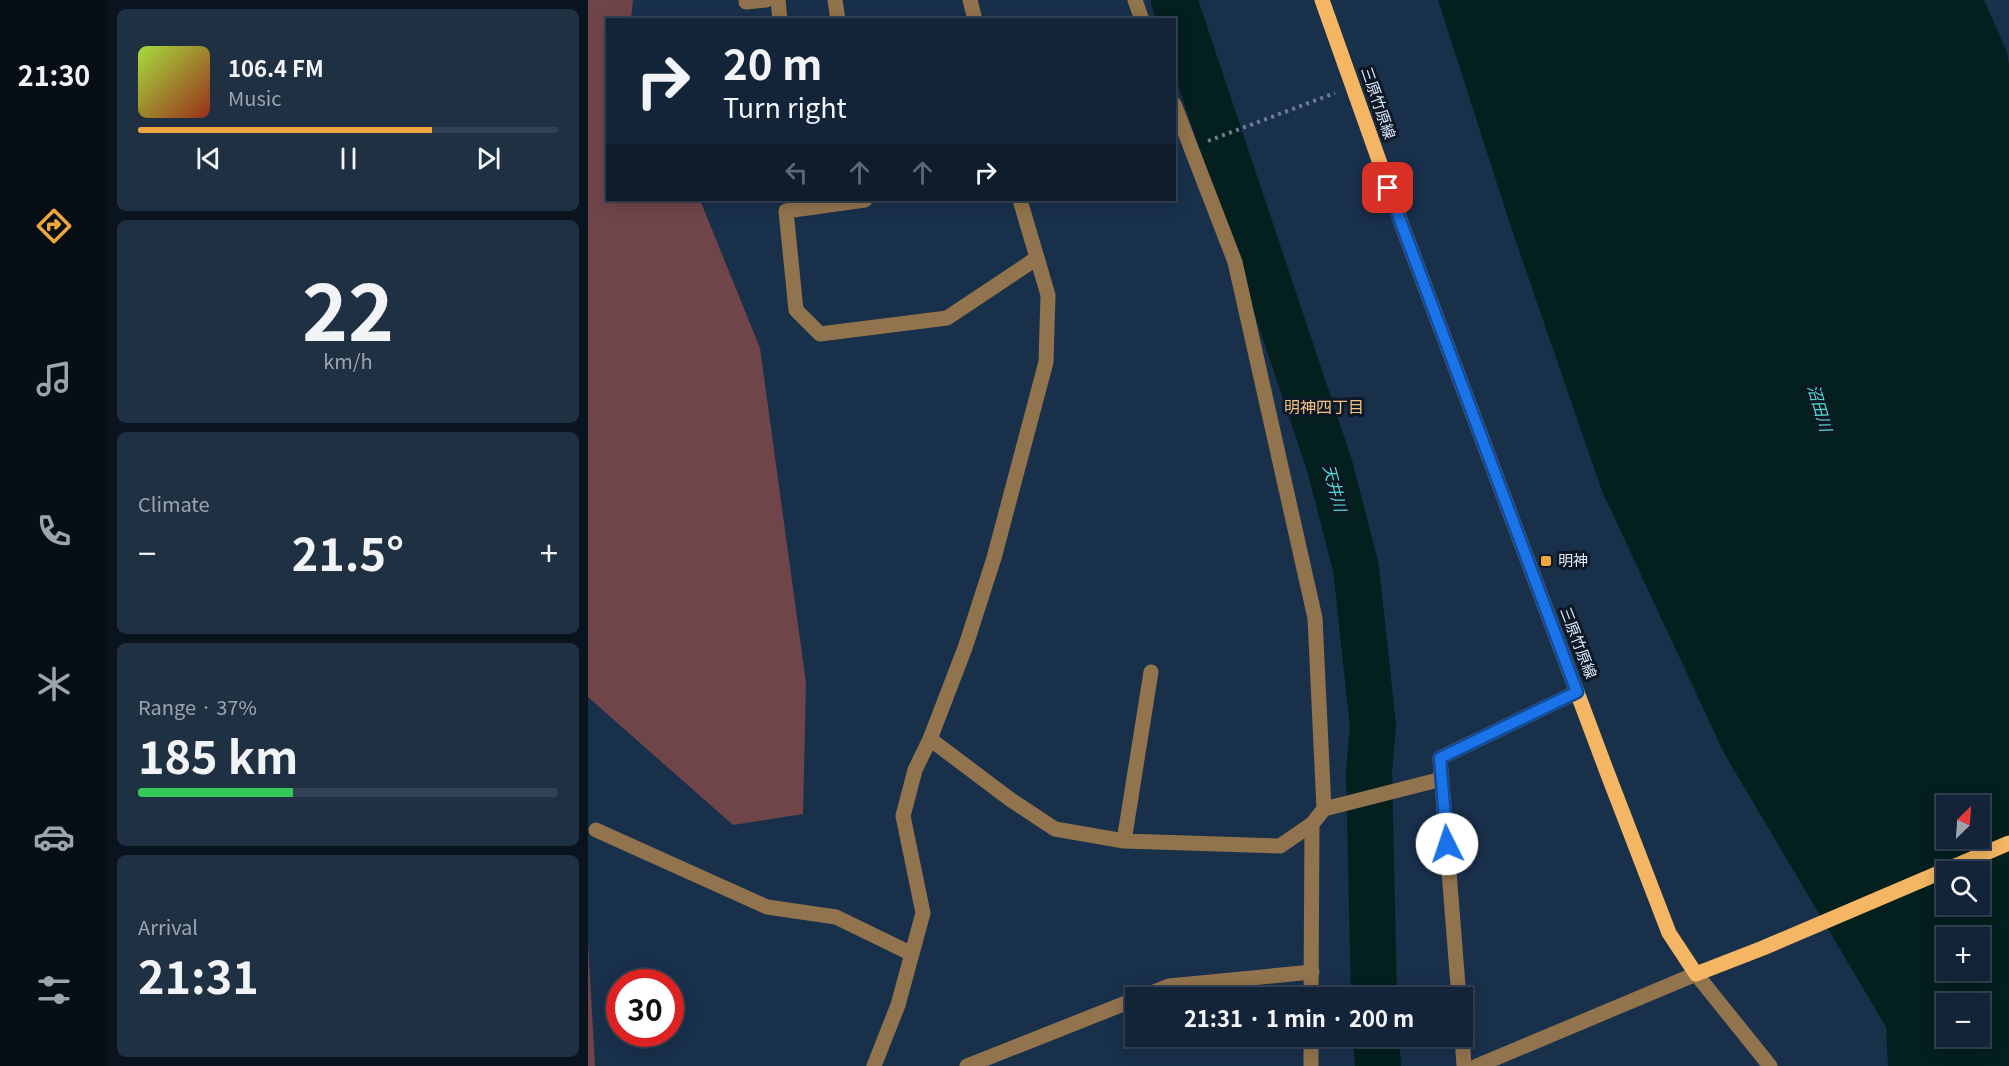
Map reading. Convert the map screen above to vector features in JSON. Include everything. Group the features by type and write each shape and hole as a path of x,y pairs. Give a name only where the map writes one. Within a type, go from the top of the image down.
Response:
{"main road":[{"name":"三原竹原線","path":"1322,0 1403,228 1669,933 1696,974"},
{"path":"1696,974 1763,948 2009,843"}],"street":[{"path":"746,2 766,0"},
{"path":"778,0 780,18"},
{"path":"835,0 838,18"},
{"path":"970,0 974,18"},
{"path":"1135,0 1141,18"},
{"path":"1176,109 1235,262 1315,618 1324,809"},
{"path":"858,201 786,211 796,310 820,334 947,318 1037,258"},
{"path":"874,1066 898,1005 924,913 903,816 915,770 930,739 965,648 994,558 1046,362 1047,295 1020,201"},
{"path":"1124,841 1151,672"},
{"path":"1458,987 1440,758 1577,692"},
{"path":"930,739 1011,800 1055,829 1124,841 1280,846 1312,824 1324,809 1442,779"},
{"path":"1311,987 1312,824"},
{"path":"596,830 767,907 836,917 912,954"},
{"path":"1166,987 1312,972"},
{"path":"1477,1066 1696,974 1770,1066"},
{"path":"967,1066 1125,1003"},
{"path":"1311,1047 1311,1066"},
{"path":"1463,1047 1464,1066"}],"path":[{"path":"1191,148 1353,86"}],"shaded area":[{"path":"588,0 633,0 631,18 606,18 606,201 700,201 760,348 806,683 803,814 733,825 588,697"},
{"path":"588,943 595,1066 588,1066"}],"water":[{"name":"沼田川","path":"1438,0 1984,0 2007,52 2009,65 2009,1066 1888,1066 1886,1027 1724,753 1602,491 1511,227"}],"waterway":[{"name":"天井川","path":"1174,0 1330,467 1356,568 1373,726 1369,772 1374,987"},
{"name":"天井川","path":"1377,1047 1378,1066"}],"place":[{"name":"明神","path":"1546,561"}],"district":[{"name":"明神四丁目","path":"1324,407"}],"route":[{"path":"1388,188 1577,692 1440,758 1447,844"}]}
